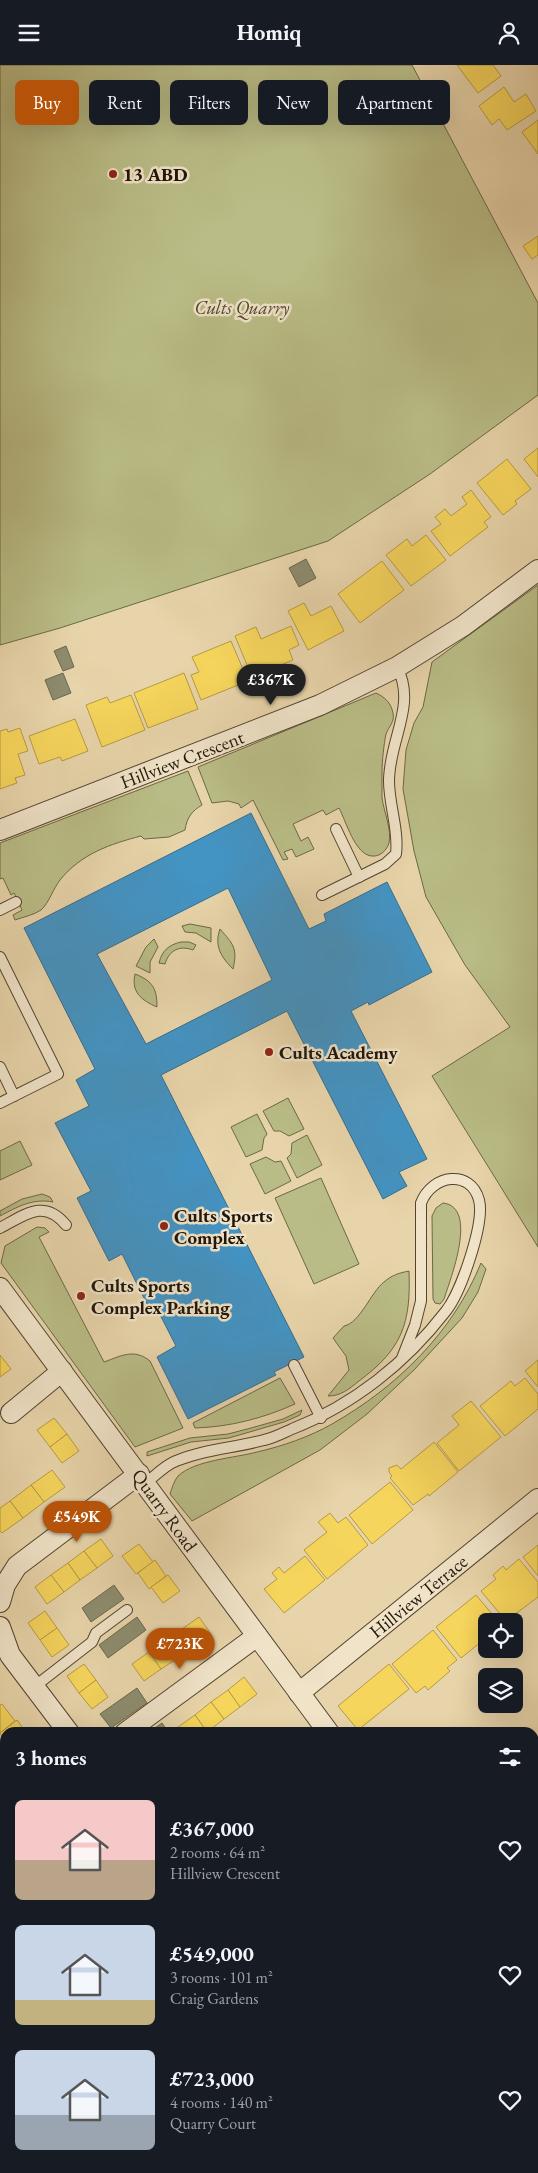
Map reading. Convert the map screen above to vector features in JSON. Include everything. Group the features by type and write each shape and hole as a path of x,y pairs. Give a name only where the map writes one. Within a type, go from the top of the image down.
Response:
{"street":[{"name":"Hillview Crescent","path":"0,830 320,705 397,667 463,626 538,570"},
{"name":"Quarry Road","path":"0,1288 324,1727"},
{"path":"11,1413 62,1371"},
{"path":"0,1602 5,1585 17,1566 142,1479"},
{"name":"Hillview Terrace","path":"299,1693 538,1499"},
{"path":"0,1627 10,1655 64,1727"},
{"path":"133,1727 256,1636"}],"lane":[{"path":"322,895 386,864 396,854 397,841 389,780 392,749 406,702 403,679 397,667"},
{"path":"336,829 359,877"},
{"path":"0,910 16,902"},
{"path":"0,957 58,1074 0,1103"},
{"path":"0,1067 14,1096"},
{"path":"142,1479 174,1461 214,1450 266,1440 321,1418 362,1393 402,1358 428,1333 448,1308 463,1277 474,1245 480,1210 479,1200 475,1190 459,1180 440,1181 425,1193 421,1203 421,1301 417,1319 402,1358"},
{"path":"0,1228 31,1211 46,1210 58,1215 66,1225"},
{"path":"294,1365 321,1418"},
{"path":"34,1687 92,1642 96,1633 127,1611"}],"green space":[{"name":"Cults Quarry","path":"0,65 412,65 420,80 338,80 338,125 444,125 538,303 538,395 430,474 328,541 60,628 0,645"},
{"path":"538,585 538,1247 432,1076 510,1027 465,965 426,897 414,851 403,789 406,750 414,723 423,707 432,662"},
{"path":"376,693 385,698 389,703 393,716 386,734 382,767 382,798 390,838 387,848 383,853 372,856 361,850 356,844 339,808 326,815 323,810 293,824 301,841 308,837 314,849 296,857 292,849 284,852 288,859 283,860 253,800 241,808 239,804 228,801 212,803 198,767"},
{"path":"188,771 202,805 190,815 185,830 169,837 144,839 141,836 97,851 68,871 55,887 41,910 15,920 13,915 22,910 14,893 11,895 3,878 0,879 0,843"},
{"path":"190,924 211,928 211,942 196,933 185,932 182,926"},
{"path":"220,929 235,951 233,969 225,960 218,946"},
{"path":"154,939 158,947 150,962 150,973 136,966 146,947"},
{"path":"181,942 189,942 196,945 193,950 184,948 176,950 169,955 165,964 159,963 166,949"},
{"path":"135,974 153,986 157,1007 138,995 134,986"},
{"path":"288,1098 304,1129 289,1136 280,1131 274,1131 263,1111"},
{"path":"257,1114 267,1134 264,1138 262,1150 246,1157 231,1127"},
{"path":"307,1135 322,1165 297,1178 287,1158 291,1154 292,1143"},
{"path":"20,1141 32,1165 0,1180 0,1151"},
{"path":"266,1157 275,1162 281,1161 291,1181 265,1194 250,1164"},
{"path":"321,1178 359,1264 314,1284 275,1198"},
{"path":"42,1194 50,1197 53,1202 32,1202 0,1216 0,1211 22,1199"},
{"path":"443,1203 454,1207 459,1217 461,1230 456,1261 444,1299 440,1304 435,1303 433,1299 432,1216 436,1208"},
{"path":"37,1227 45,1228 49,1232 39,1237 104,1362 127,1354 138,1355 150,1361 183,1428 135,1447 1,1263 5,1246"},
{"path":"481,1263 486,1269 478,1292 462,1318 414,1370 367,1414 320,1450 192,1521 170,1494 178,1476 194,1466 296,1441 332,1424 379,1393 400,1375 439,1335 469,1288"},
{"path":"409,1271 408,1306 405,1321 401,1334 394,1346 374,1369 352,1387 333,1396 328,1396 349,1370 346,1356 333,1338 344,1326 350,1324 355,1319 384,1282 396,1275"},
{"path":"280,1378 295,1404 271,1414 246,1421 221,1426 195,1428 193,1423"},
{"path":"302,1410 300,1415 284,1422 229,1438 191,1442 147,1456 147,1452 190,1438 228,1434 283,1419"}],"building: Homes":[{"path":"457,65 493,65 501,76 478,93"},
{"path":"504,87 514,102 526,94 536,111 507,130 499,119 492,125 479,106"},
{"path":"538,120 538,154 522,132"},
{"path":"538,236 538,255 532,259 523,246"},
{"path":"538,448 538,477 524,459"},
{"path":"507,459 531,489 515,501 517,504 503,515 477,483"},
{"path":"471,490 491,517 484,522 488,527 450,556 431,531 441,524 435,517 445,509 451,516 467,504 462,497"},
{"path":"426,535 446,560 411,586 386,555 407,539 412,546"},
{"path":"382,561 404,590 360,623 338,594"},
{"path":"304,603 311,616 331,606 344,631 308,650 288,611"},
{"path":"291,626 299,645 289,650 293,660 252,677 235,636 256,627 261,639"},
{"path":"231,641 248,681 201,700 191,675 199,672 192,657"},
{"path":"184,673 198,709 148,728 134,693"},
{"path":"131,695 145,730 102,747 86,705 107,697 110,703"},
{"path":"75,719 88,751 62,761 60,757 39,764 29,736"},
{"path":"20,728 28,751 18,754 25,775 15,778 17,783 0,789 0,731 7,729 8,732"},
{"path":"0,1355 11,1369 0,1377"},
{"path":"538,1360 538,1387 525,1371"},
{"path":"525,1378 538,1394 538,1409 505,1436 480,1406 511,1381 515,1386"},
{"path":"471,1401 501,1437 459,1471 437,1443 459,1425 452,1416"},
{"path":"54,1418 67,1434 50,1447 37,1430"},
{"path":"67,1434 79,1451 62,1463 50,1447"},
{"path":"434,1442 458,1472 429,1496 428,1494 413,1505 390,1478 392,1476 389,1468 397,1465 401,1469"},
{"path":"52,1470 65,1487 44,1502 31,1485"},
{"path":"390,1482 413,1510 372,1544 349,1515"},
{"path":"31,1485 44,1502 23,1518 10,1501"},
{"path":"10,1501 23,1518 2,1533 0,1531 0,1508"},
{"path":"330,1513 338,1523 346,1517 368,1545 327,1579 304,1550 327,1532 318,1522"},
{"path":"101,1539 113,1556 97,1568 84,1551"},
{"path":"139,1544 153,1562 136,1574 122,1556"},
{"path":"538,1545 538,1576 523,1557"},
{"path":"84,1551 97,1568 80,1580 68,1563"},
{"path":"305,1556 325,1580 284,1613 264,1589 277,1579 272,1573 279,1567 284,1573"},
{"path":"519,1559 538,1582 538,1597 517,1613 499,1613 481,1591 496,1579 493,1575 503,1566 506,1570"},
{"path":"155,1560 166,1576 149,1589 138,1573"},
{"path":"68,1563 80,1580 64,1592 51,1575"},
{"path":"51,1575 64,1592 47,1604 35,1587"},
{"path":"168,1575 180,1591 163,1603 151,1587"},
{"path":"476,1595 491,1613 478,1613 478,1644 461,1658 436,1627"},
{"path":"45,1611 57,1628 40,1640 28,1623"},
{"path":"199,1617 211,1634 195,1646 182,1629"},
{"path":"57,1628 69,1645 52,1657 40,1640"},
{"path":"182,1629 195,1646 178,1658 166,1640"},
{"path":"433,1630 457,1660 447,1668 450,1671 428,1690 425,1686 416,1693 392,1664"},
{"path":"166,1640 178,1658 161,1669 149,1652"},
{"path":"149,1652 161,1669 144,1681 132,1664"},
{"path":"84,1664 96,1680 79,1693 67,1676"},
{"path":"389,1664 409,1689 362,1727 356,1727 338,1706"},
{"path":"244,1677 257,1694 240,1707 228,1690"},
{"path":"96,1680 108,1697 92,1709 79,1693"},
{"path":"228,1690 240,1707 224,1719 211,1702"},
{"path":"211,1702 224,1719 214,1727 203,1727 195,1715"},
{"path":"2,1704 15,1721 8,1727 0,1727 0,1705"},
{"path":"195,1715 203,1727 178,1727"},
{"path":"17,1720 22,1727 8,1727"}],"building: Schools":[{"name":"Cults Academy","path":"251,813 309,929 326,921 324,914 387,882 432,972 369,1005 368,1002 351,1011 427,1159 399,1172 407,1186 383,1199 287,1011 161,1075 304,1357 274,1372 276,1375 188,1419 157,1357 176,1346 156,1307 150,1310 122,1254 109,1261 77,1198 91,1191 55,1123 89,1106 76,1080 95,1069 24,928","holes":["228,888 272,980 146,1044 97,954"]}],"building: Industry":[{"path":"306,559 316,578 299,587 289,568"},
{"path":"66,646 74,667 63,671 54,651"},
{"path":"63,673 71,693 53,700 45,680"},
{"path":"114,1585 124,1599 91,1622 82,1608"},
{"path":"137,1617 146,1630 108,1658 99,1645"},
{"path":"137,1688 147,1703 112,1727 110,1727 100,1714"},
{"path":"162,1723 165,1727 156,1727"}],"place":[{"name":"13 ABD","path":"113,174"},
{"name":"Cults Academy","path":"269,1052"},
{"name":"Cults Sports Complex","path":"164,1226"},
{"name":"Cults Sports Complex Parking","path":"81,1296"}]}
